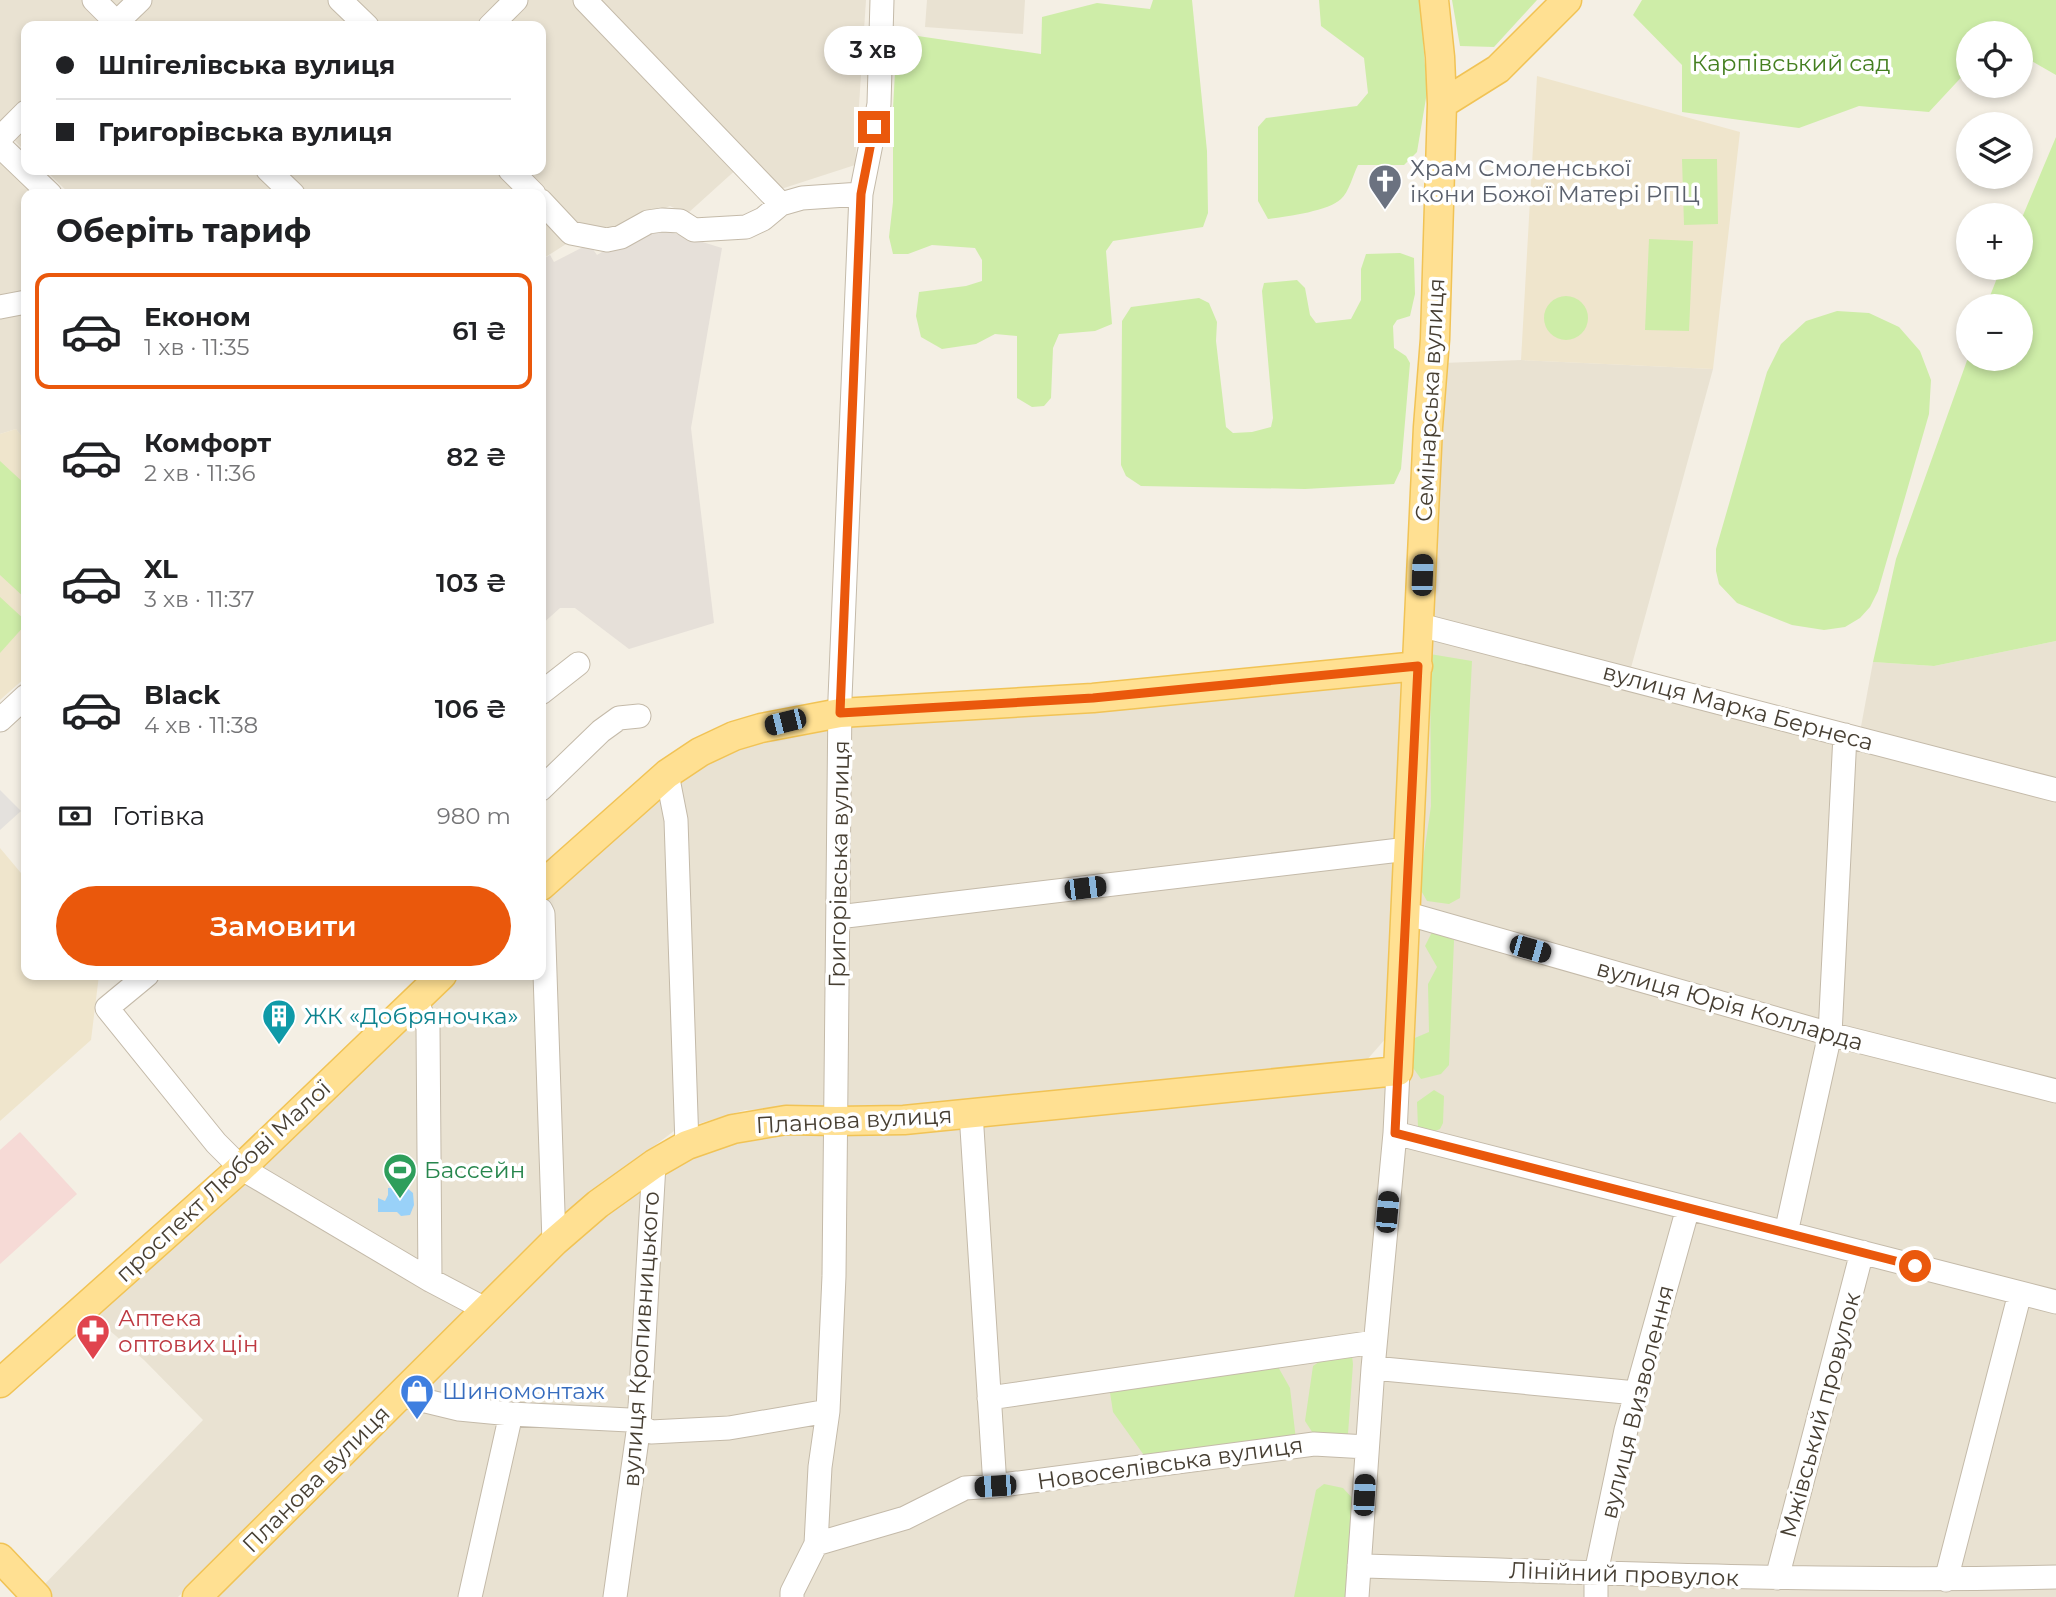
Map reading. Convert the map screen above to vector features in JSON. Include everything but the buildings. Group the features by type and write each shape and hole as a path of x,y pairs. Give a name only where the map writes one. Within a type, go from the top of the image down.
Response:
{"main road":[{"name":"Семінарська вулиця","path":"1398,1071 1428,428 1435,339 1442,104 1434,0"},
{"path":"1442,104 1498,69 1567,0"},
{"path":"546,882 667,774 700,752 734,736 785,722 840,713 1093,698 1418,666"},
{"name":"проспект Любові Малої","path":"0,1383 241,1168 436,980"},
{"name":"Планова вулиця","path":"197,1597 554,1242 598,1204 653,1164 687,1145 733,1129 786,1120 904,1120 1398,1071"},
{"path":"0,1558 37,1597"}],"street":[{"path":"94,0 112,21"},
{"path":"120,21 140,0"},
{"path":"340,0 362,21"},
{"path":"495,21 516,0"},
{"name":"Григорівська вулиця","path":"792,1597 792,1591 816,1544 820,1467 828,1411 834,1276 840,713 861,194 879,104 882,0"},
{"path":"593,2 781,204"},
{"path":"0,138 21,117"},
{"path":"0,146 21,166"},
{"path":"30,175 45,189"},
{"path":"273,175 288,189"},
{"path":"515,175 529,189"},
{"path":"546,206 571,233 607,240 621,237 648,222 662,220 680,221 694,230 746,227 763,219 781,204 802,198 861,194"},
{"path":"0,307 21,303"},
{"name":"вулиця Марка Бернеса","path":"1420,625 2056,790"},
{"path":"546,689 578,664"},
{"path":"0,720 21,701"},
{"path":"546,784 601,731 619,719 639,716"},
{"path":"1786,1233 1830,1034 1845,735"},
{"path":"667,774 676,820 687,1145"},
{"path":"838,917 1408,849"},
{"name":"вулиця Юрія Колларда","path":"1405,913 1830,1034 2056,1091"},
{"path":"141,980 107,1008 216,1143 241,1168 430,1280 485,1309"},
{"path":"545,980 554,1242"},
{"path":"415,999 428,1027 430,1280"},
{"name":"Семінарська вулиця","path":"1357,1597 1398,1071"},
{"path":"971,1113 995,1486"},
{"path":"1395,1133 2056,1302"},
{"name":"вулиця Кропивницького","path":"615,1597 639,1425 653,1164"},
{"name":"вулиця Визволення","path":"1596,1597 1596,1573 1626,1430 1688,1208"},
{"name":"Мжівський провулок","path":"1777,1578 1862,1252"},
{"path":"1946,1580 2020,1293"},
{"path":"989,1398 1375,1342"},
{"path":"1373,1368 1636,1394"},
{"path":"401,1395 459,1409 629,1420 650,1432 729,1428 828,1411"},
{"path":"470,1597 511,1414"},
{"name":"Новоселівська вулиця","path":"816,1544 905,1518 965,1488 1314,1444 1367,1447"},
{"name":"Лінійний провулок","path":"1359,1566 1596,1573 1725,1586 1777,1578 1946,1580 2056,1577"}],"shaded area":[{"path":"0,0 866,0 855,165 781,189 750,157 687,214 670,206 606,234 588,230 546,257 546,189 65,189 50,175 546,175 546,21 21,21 21,147 0,126"},
{"path":"927,0 1025,0 1023,34 925,27"},
{"path":"1537,76 1740,132 1713,369 1521,360"},
{"path":"0,156 35,189 21,189 21,295 0,298"},
{"path":"647,225 722,248 691,428 714,623 629,649 575,608 560,608 546,621 546,257 550,255 554,262 585,246 592,248 597,255"},
{"path":"21,309 21,436 16,429 0,434 0,313"},
{"path":"1521,360 1713,369 1626,686 1857,748 1873,662 1934,666 2056,641 2056,1597 800,1597 842,1132 1405,1080 1443,363"},
{"path":"16,429 21,436 21,681 0,700 0,434"},
{"path":"1404,674 1387,1037 1365,1062 968,1103 745,1110 674,1131 601,1186 178,1597 51,1597 41,1588 203,1420 144,1360 88,1312 237,1184 454,980 546,980 546,894 675,779 736,744 802,727"},
{"path":"0,790 21,811 0,830"},
{"path":"0,848 21,873 21,980 98,980 91,1040 0,1121"},
{"path":"831,1126 811,1544 787,1597 208,1597 536,1262 684,1152"},
{"path":"20,1132 77,1194 0,1264 0,1150"}],"green space":[{"path":"1153,0 1192,0 1207,151 1208,213 1203,227 1113,241 1106,251 1112,324 1095,331 1059,334 1053,348 1051,398 1044,406 1032,407 1017,398 1017,336 995,334 976,344 942,349 921,337 916,316 919,292 966,286 982,281 982,260 975,248 932,245 908,254 893,254 889,237 893,202 896,53 900,40 911,35 1041,54 1042,17 1097,3 1150,9"},
{"path":"1319,0 1420,0 1427,92 1417,152 1404,165 1358,165 1341,199 1327,207 1268,219 1258,201 1258,127 1266,118 1357,106 1368,93 1364,58 1321,26"},
{"path":"1452,0 1537,0 1494,47 1460,46"},
{"name":"Карпівський сад","path":"1642,0 2056,0 2056,75 2033,62 2033,21 1956,21 1956,83 1929,112 1859,106 1799,128 1682,112 1682,65 1633,15"},
{"path":"2056,137 2056,641 1934,666 1873,662 1896,559 1963,371 2033,371 2033,294 1991,294 1996,280 2033,280 2033,203 2028,203"},
{"path":"1682,159 1717,159 1718,224 1684,225"},
{"path":"1649,239 1693,241 1689,331 1645,330"},
{"path":"1400,253 1414,258 1415,294 1410,316 1397,320 1393,326 1394,348 1406,356 1410,363 1401,469 1394,484 1305,489 1141,486 1126,476 1121,465 1122,321 1131,307 1199,298 1209,303 1217,322 1216,341 1226,427 1233,433 1252,432 1271,427 1273,418 1262,291 1264,283 1297,280 1305,288 1310,315 1316,323 1351,319 1361,300 1361,269 1366,254"},
{"path":"1566,296 1582,302 1588,318 1582,334 1566,340 1550,334 1544,318 1550,302"},
{"path":"1837,311 1869,313 1899,327 1920,351 1931,380 1929,414 1878,591 1870,607 1860,618 1845,627 1824,630 1792,625 1737,603 1719,584 1716,549 1767,372 1781,344 1806,321"},
{"path":"0,461 21,480 21,594 0,575"},
{"path":"0,597 21,616 21,630 0,653"},
{"path":"1430,654 1472,661 1460,898 1449,904 1427,901 1419,887 1431,806"},
{"path":"1432,932 1454,940 1449,1065 1441,1074 1421,1079 1411,1065 1410,1040 1429,1032 1428,984 1437,967 1425,946"},
{"path":"1434,1090 1444,1096 1443,1123 1440,1129 1433,1132 1418,1128 1417,1102"},
{"path":"1329,1355 1352,1356 1353,1364 1348,1434 1333,1439 1316,1438 1305,1421 1313,1366"},
{"path":"1277,1365 1290,1388 1296,1440 1146,1458 1113,1412 1109,1386"},
{"path":"1324,1484 1343,1488 1354,1500 1345,1597 1294,1597 1316,1490"}],"water":[{"name":"Бассейн","path":"399,1181 405,1181 406,1187 413,1193 414,1205 410,1215 378,1212 378,1198 385,1201 388,1188 398,1187"}],"place":[{"name":"Храм Смоленської ікони Божої Матері РПЦ","path":"1385,211"},
{"name":"ЖК «Добряночка»","path":"279,1046"},
{"name":"Бассейн","path":"400,1200"},
{"name":"Аптека оптових цін","path":"93,1361"},
{"name":"Шиномонтаж","path":"417,1421"}],"route":[{"path":"874,127 861,194 840,713 1093,698 1418,666 1395,1133 1915,1266"}]}
